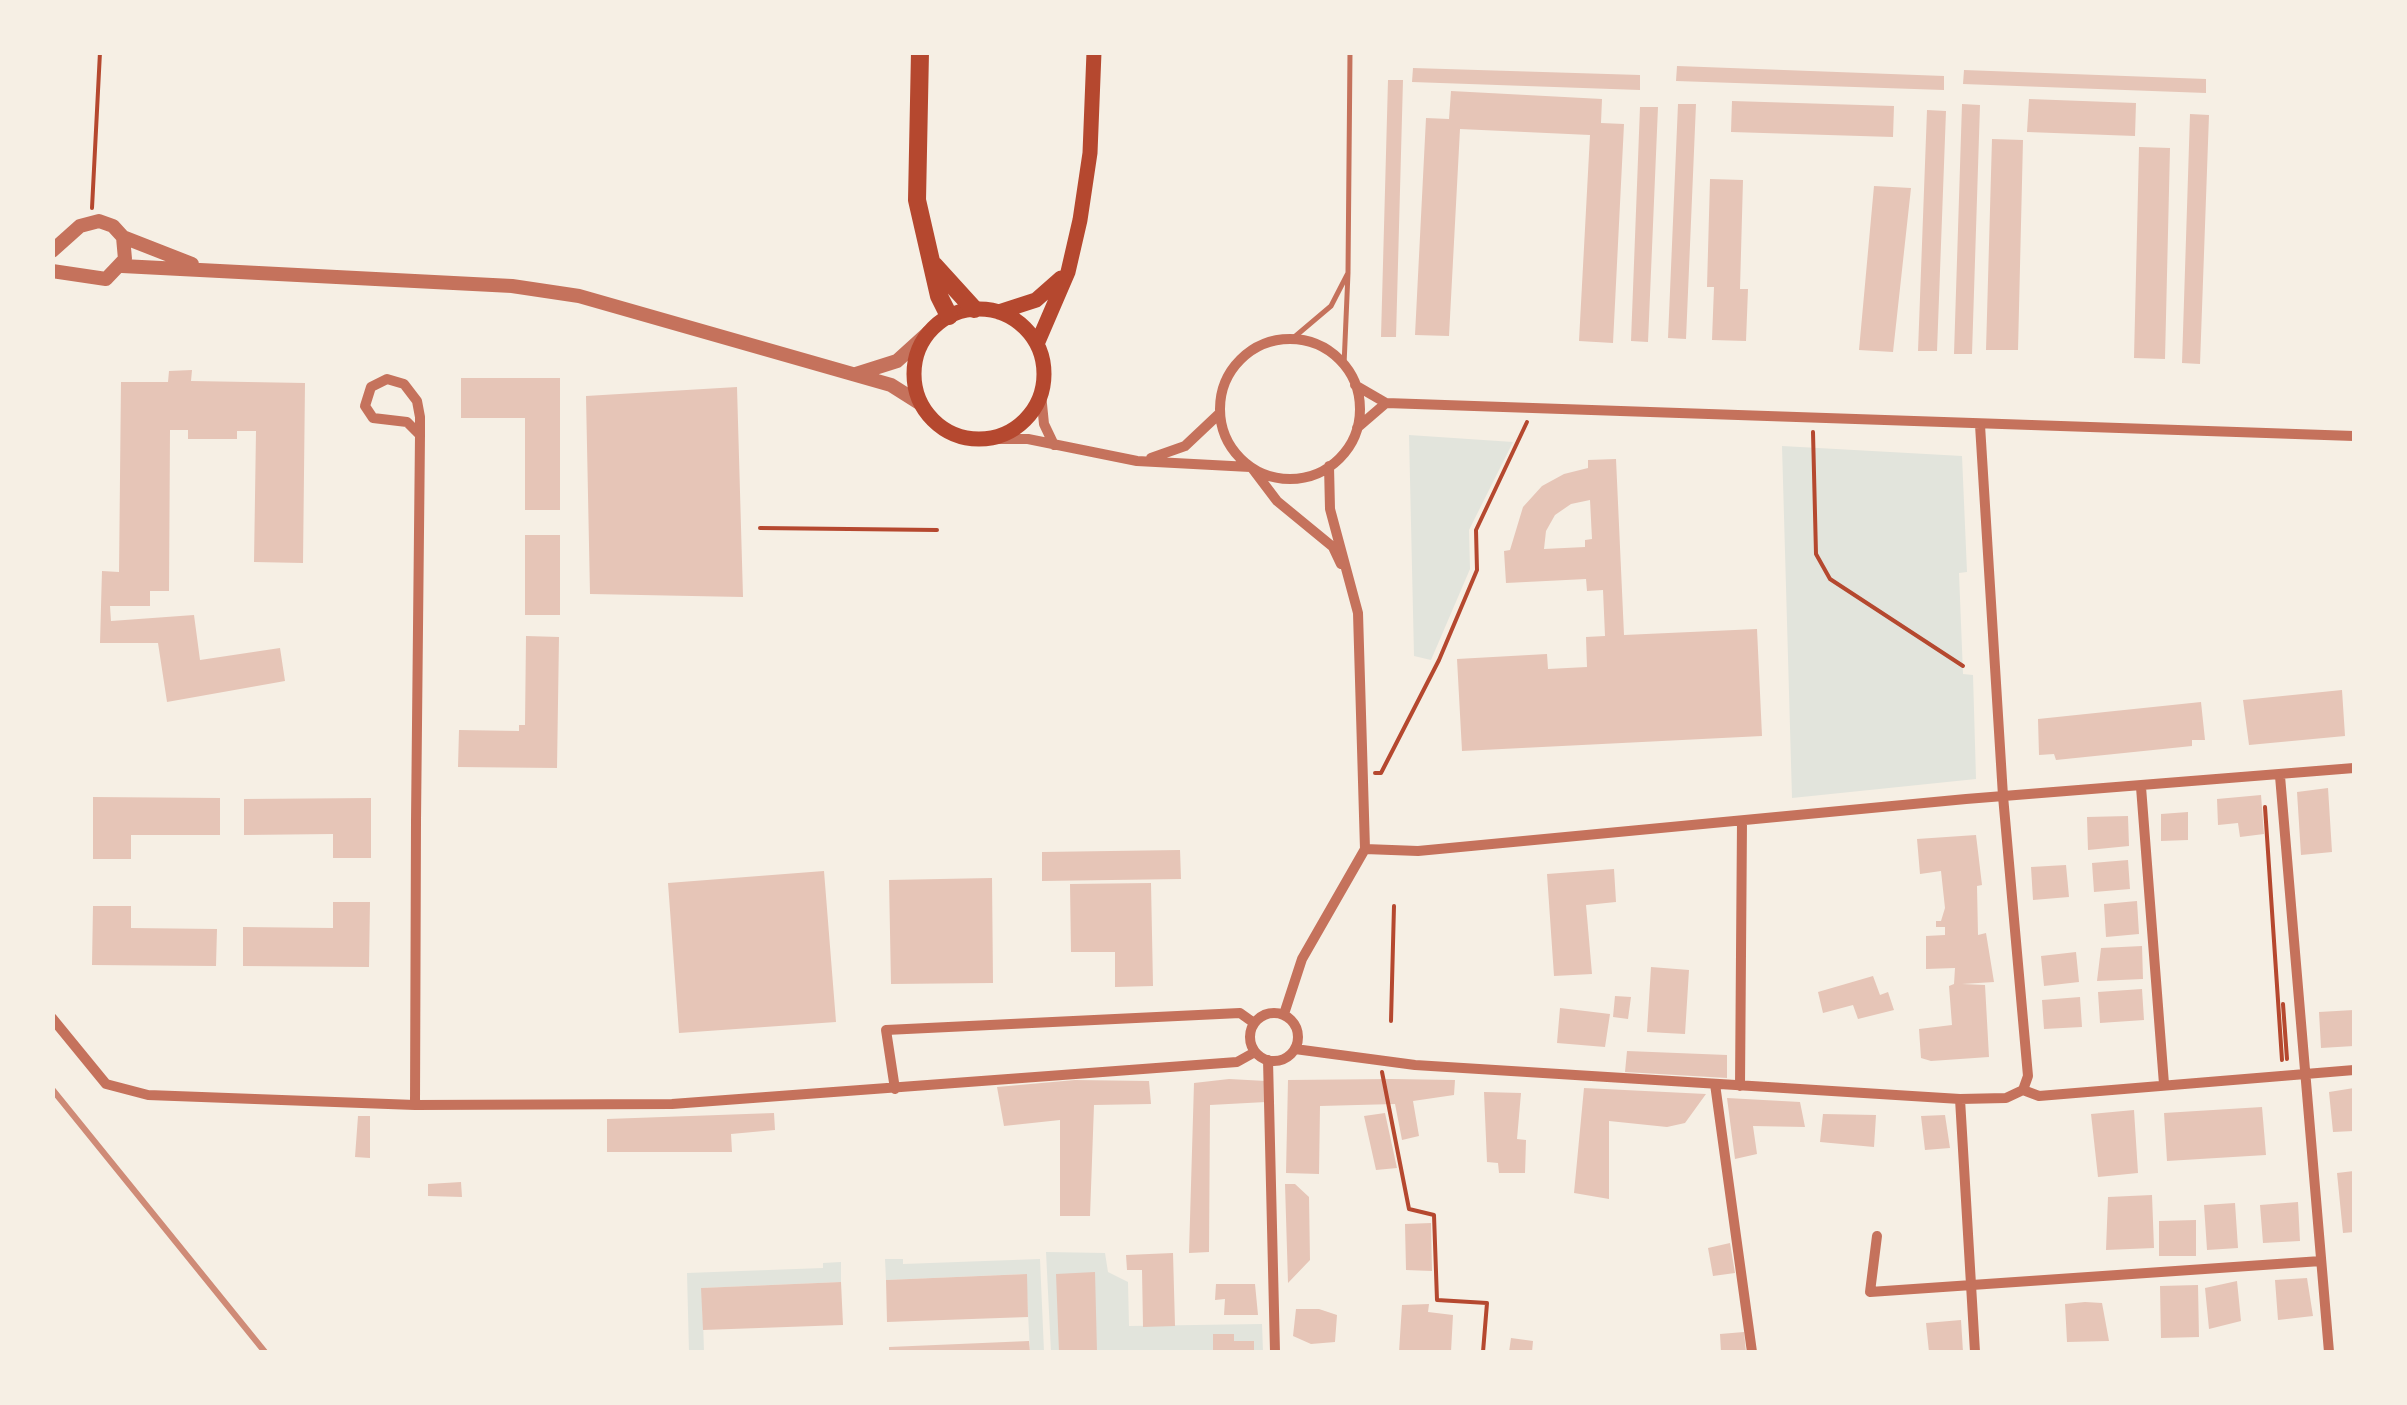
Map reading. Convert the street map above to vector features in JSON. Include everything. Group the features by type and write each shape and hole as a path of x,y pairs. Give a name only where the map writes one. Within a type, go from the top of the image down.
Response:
{"highway":[{"path":"920,52 917,200 949,316"},
{"path":"930,258 974,309"}],"main road":[{"path":"1037,344 1068,272 1090,153 1094,52"},
{"path":"999,312 1036,300 1068,272"},
{"path":"974,309 999,312 1022,324 1037,344 1044,368 1042,394 1020,426 984,439 948,432 921,404 914,367 929,332 949,316 974,309"}],"street":[{"path":"52,251 84,223 99,220 114,226 123,237 126,251 122,266"},
{"path":"70,237 68,258 80,275"},
{"path":"123,237 202,267"},
{"path":"52,270 106,278 122,266 202,267 512,286 579,296 891,385 921,404"},
{"path":"855,374 897,361 929,332"},
{"path":"984,439 1028,439 1137,460 1251,467 1290,479 1329,466 1344,452 1356,429 1359,402 1355,385 1344,365 1320,346 1292,339 1264,344 1240,360 1224,385 1220,413 1229,444 1251,467 1278,501 1333,547 1348,577"},
{"path":"414,1105 420,435 412,391 387,379 370,387 365,406 373,418 407,422 420,435"},
{"path":"1355,385 1386,403 2354,436"},
{"path":"1042,394 1044,424 1054,445"},
{"path":"1356,429 1386,403"},
{"path":"1137,460 1185,446 1220,413"},
{"path":"1295,1049 1379,1062 1960,1099 2006,1098 2023,1090 2028,1076 2003,796 1980,425"},
{"path":"1284,1014 1302,958 1365,849 1358,613 1330,509 1329,466"},
{"path":"1365,849 1418,851 2003,796 2354,768"},
{"path":"2280,776 2302,1073 2329,1352"},
{"path":"2141,787 2164,1084"},
{"path":"1740,1086 1742,822"},
{"path":"895,1089 886,1030 1240,1013 1254,1023"},
{"path":"1268,1013 1284,1014 1298,1033 1295,1049 1284,1059 1268,1060 1255,1052 1250,1038 1254,1023 1268,1013"},
{"path":"52,1018 106,1084 148,1095 414,1105 672,1104 1237,1062 1255,1052"},
{"path":"1268,1060 1276,1352"},
{"path":"2023,1090 2039,1096 2354,1070"},
{"path":"1715,1084 1752,1352"},
{"path":"1960,1099 1975,1352"},
{"path":"1877,1236 1870,1292 2321,1261"}],"lane":[{"path":"1344,365 1350,52"},
{"path":"1292,339 1331,306 1348,273"}],"path":[{"path":"92,206 100,52"},
{"path":"1365,774 1382,773 1440,660 1477,570 1476,530 1526,431 1530,409"},
{"path":"1815,420 1810,448 1816,554 1830,579 1963,666"},
{"path":"760,528 937,530"},
{"path":"2264,807 2283,1074"},
{"path":"1391,1021 1394,906"},
{"path":"1379,1062 1409,1209 1434,1215 1437,1300 1488,1302 1483,1352"}],"shaded area":[{"path":"1409,435 1513,442 1469,530 1470,569 1431,660 1414,656"},
{"path":"1782,446 1962,456 1967,572 1959,573 1963,674 1973,675 1976,779 1792,798"},
{"path":"1046,1252 1105,1253 1108,1272 1128,1282 1129,1326 1262,1324 1263,1352 1051,1352"},
{"path":"885,1259 903,1259 903,1264 1040,1259 1044,1352 1030,1352 1026,1274 886,1280"},
{"path":"841,1262 841,1282 702,1288 704,1352 689,1352 687,1273 823,1268 823,1263"}],"building":[{"path":"1677,66 1944,76 1944,90 1676,81"},
{"path":"1413,68 1640,75 1640,90 1412,82"},
{"path":"1964,70 2206,79 2206,93 1963,84"},
{"path":"1388,80 1403,80 1396,337 1381,337"},
{"path":"1451,91 1602,99 1601,123 1624,124 1613,343 1579,341 1590,135 1460,129 1449,336 1415,335 1426,118 1449,119"},
{"path":"2029,99 2136,103 2135,136 2027,132"},
{"path":"1732,101 1894,106 1893,137 1731,132"},
{"path":"1678,104 1696,104 1686,339 1668,338"},
{"path":"1962,104 1980,105 1972,354 1954,354"},
{"path":"1640,107 1658,107 1648,342 1631,341"},
{"path":"1927,110 1946,111 1937,351 1918,351"},
{"path":"2190,114 2209,115 2200,364 2182,363"},
{"path":"1992,139 2023,140 2018,350 1986,350"},
{"path":"2139,147 2170,148 2165,359 2134,358"},
{"path":"1710,179 1743,180 1740,289 1748,289 1746,341 1712,340 1714,287 1707,287"},
{"path":"1874,186 1911,188 1893,352 1859,350"},
{"path":"192,370 191,381 305,383 303,563 254,562 256,431 237,431 237,439 188,439 188,430 170,430 169,591 150,591 150,606 110,606 111,621 194,615 200,660 280,648 285,681 167,702 158,643 100,643 102,571 119,572 121,382 168,382 169,371"},
{"path":"461,378 560,378 560,510 525,510 525,418 461,418"},
{"path":"737,387 743,597 590,594 586,396"},
{"path":"1616,459 1624,635 1757,629 1762,736 1462,751 1457,659 1547,654 1548,669 1587,667 1586,637 1605,636 1603,590 1587,591 1586,579 1506,583 1504,551 1510,550 1523,507 1542,486 1564,474 1588,468 1588,460","holes":["1590,500 1592,539 1585,540 1585,547 1544,549 1546,531 1555,515 1571,504"]},
{"path":"525,535 560,535 560,615 525,615"},
{"path":"526,636 559,637 557,768 458,767 459,730 519,731 519,725 525,725"},
{"path":"2342,690 2345,736 2249,745 2243,700"},
{"path":"2201,702 2205,740 2192,740 2192,746 2056,760 2054,754 2039,755 2038,719"},
{"path":"2328,788 2332,852 2301,855 2297,792"},
{"path":"2261,795 2264,834 2240,837 2238,823 2218,825 2217,799"},
{"path":"93,797 220,798 220,835 131,835 131,859 93,859"},
{"path":"371,798 371,858 333,858 333,834 244,835 244,799"},
{"path":"2188,812 2188,840 2161,841 2161,814"},
{"path":"2128,816 2129,846 2088,850 2087,817"},
{"path":"1976,835 1982,885 1977,886 1978,935 1986,933 1994,982 1962,984 1985,985 1989,1057 1931,1061 1921,1058 1919,1029 1952,1025 1949,986 1954,984 1955,968 1926,969 1926,936 1945,935 1945,927 1936,927 1936,921 1941,921 1945,908 1941,871 1920,874 1917,839"},
{"path":"1180,850 1181,879 1042,881 1042,852"},
{"path":"2128,860 2130,889 2094,892 2092,863"},
{"path":"2066,865 2069,897 2033,900 2031,867"},
{"path":"1614,869 1616,902 1586,905 1592,974 1554,976 1547,874"},
{"path":"824,871 836,1022 679,1033 668,883"},
{"path":"992,878 993,983 891,984 889,880"},
{"path":"1151,883 1153,986 1115,987 1115,952 1071,952 1070,884"},
{"path":"2137,901 2139,934 2106,937 2104,904"},
{"path":"333,902 370,902 369,967 243,966 243,927 333,928"},
{"path":"93,906 131,906 131,928 217,929 216,966 92,965"},
{"path":"2142,946 2143,979 2097,981 2101,948"},
{"path":"2076,952 2079,982 2044,986 2041,956"},
{"path":"1651,967 1689,970 1685,1034 1647,1032"},
{"path":"1873,976 1880,995 1888,992 1894,1010 1858,1019 1853,1005 1823,1013 1818,992"},
{"path":"2142,989 2144,1020 2100,1023 2098,992"},
{"path":"1615,996 1631,997 1628,1019 1613,1017"},
{"path":"2080,997 2082,1027 2044,1029 2042,1000"},
{"path":"1560,1008 1610,1014 1605,1047 1557,1043"},
{"path":"2354,1010 2354,1046 2321,1048 2319,1012"},
{"path":"1627,1051 1727,1055 1727,1078 1625,1072"},
{"path":"1229,1079 1266,1081 1266,1102 1210,1105 1209,1252 1189,1253 1194,1083"},
{"path":"1075,1080 1149,1081 1151,1104 1094,1105 1090,1216 1060,1216 1060,1120 1004,1126 997,1087"},
{"path":"1288,1080 1455,1080 1454,1095 1413,1101 1419,1136 1402,1140 1395,1104 1320,1106 1319,1174 1286,1173"},
{"path":"1584,1088 1706,1094 1685,1123 1667,1127 1609,1121 1609,1199 1574,1193"},
{"path":"2354,1088 2354,1131 2333,1132 2329,1092"},
{"path":"1484,1092 1521,1093 1517,1139 1526,1140 1525,1173 1499,1173 1498,1163 1487,1162"},
{"path":"1727,1098 1800,1102 1805,1127 1753,1126 1757,1154 1735,1159"},
{"path":"2262,1107 2266,1155 2167,1161 2164,1113"},
{"path":"2134,1110 2138,1173 2098,1177 2091,1114"},
{"path":"774,1113 775,1130 731,1134 732,1152 607,1152 607,1119"},
{"path":"1385,1113 1397,1168 1376,1170 1364,1116"},
{"path":"1823,1114 1876,1115 1874,1147 1820,1142"},
{"path":"1945,1115 1950,1148 1925,1150 1921,1116"},
{"path":"358,1116 370,1116 370,1158 355,1157"},
{"path":"2354,1171 2354,1232 2343,1233 2337,1173"},
{"path":"461,1182 462,1197 428,1196 428,1184"},
{"path":"1285,1184 1295,1184 1309,1197 1310,1260 1288,1283"},
{"path":"2152,1195 2154,1248 2106,1250 2108,1197"},
{"path":"2298,1202 2300,1241 2263,1243 2260,1205"},
{"path":"2235,1203 2238,1248 2207,1250 2204,1205"},
{"path":"2196,1220 2196,1256 2159,1256 2159,1221"},
{"path":"1431,1223 1432,1271 1406,1270 1405,1224"},
{"path":"1730,1243 1735,1273 1713,1276 1708,1248"},
{"path":"1173,1253 1175,1326 1143,1327 1142,1270 1127,1270 1126,1255"},
{"path":"1095,1272 1097,1352 1059,1352 1056,1274"},
{"path":"1027,1274 1028,1317 887,1322 886,1280"},
{"path":"2307,1278 2313,1316 2278,1320 2275,1280"},
{"path":"2237,1281 2241,1321 2209,1329 2205,1288"},
{"path":"841,1282 843,1325 703,1330 701,1288"},
{"path":"1216,1284 1255,1284 1258,1315 1224,1315 1225,1299 1215,1300"},
{"path":"2198,1285 2199,1337 2161,1338 2160,1286"},
{"path":"2102,1303 2109,1341 2067,1342 2065,1304"},
{"path":"1429,1304 1428,1312 1453,1315 1451,1352 1399,1352 1402,1305"},
{"path":"1296,1309 1319,1309 1337,1315 1335,1342 1311,1344 1293,1336"},
{"path":"1961,1320 1963,1352 1929,1352 1926,1323"},
{"path":"1744,1332 1746,1352 1721,1352 1720,1334"},
{"path":"1213,1334 1234,1334 1234,1341 1254,1341 1254,1352 1213,1352"},
{"path":"1511,1338 1533,1341 1532,1352 1509,1352"},
{"path":"1029,1341 1030,1352 889,1352 889,1347"}],"railway":[{"path":"52,1089 265,1352"}]}
